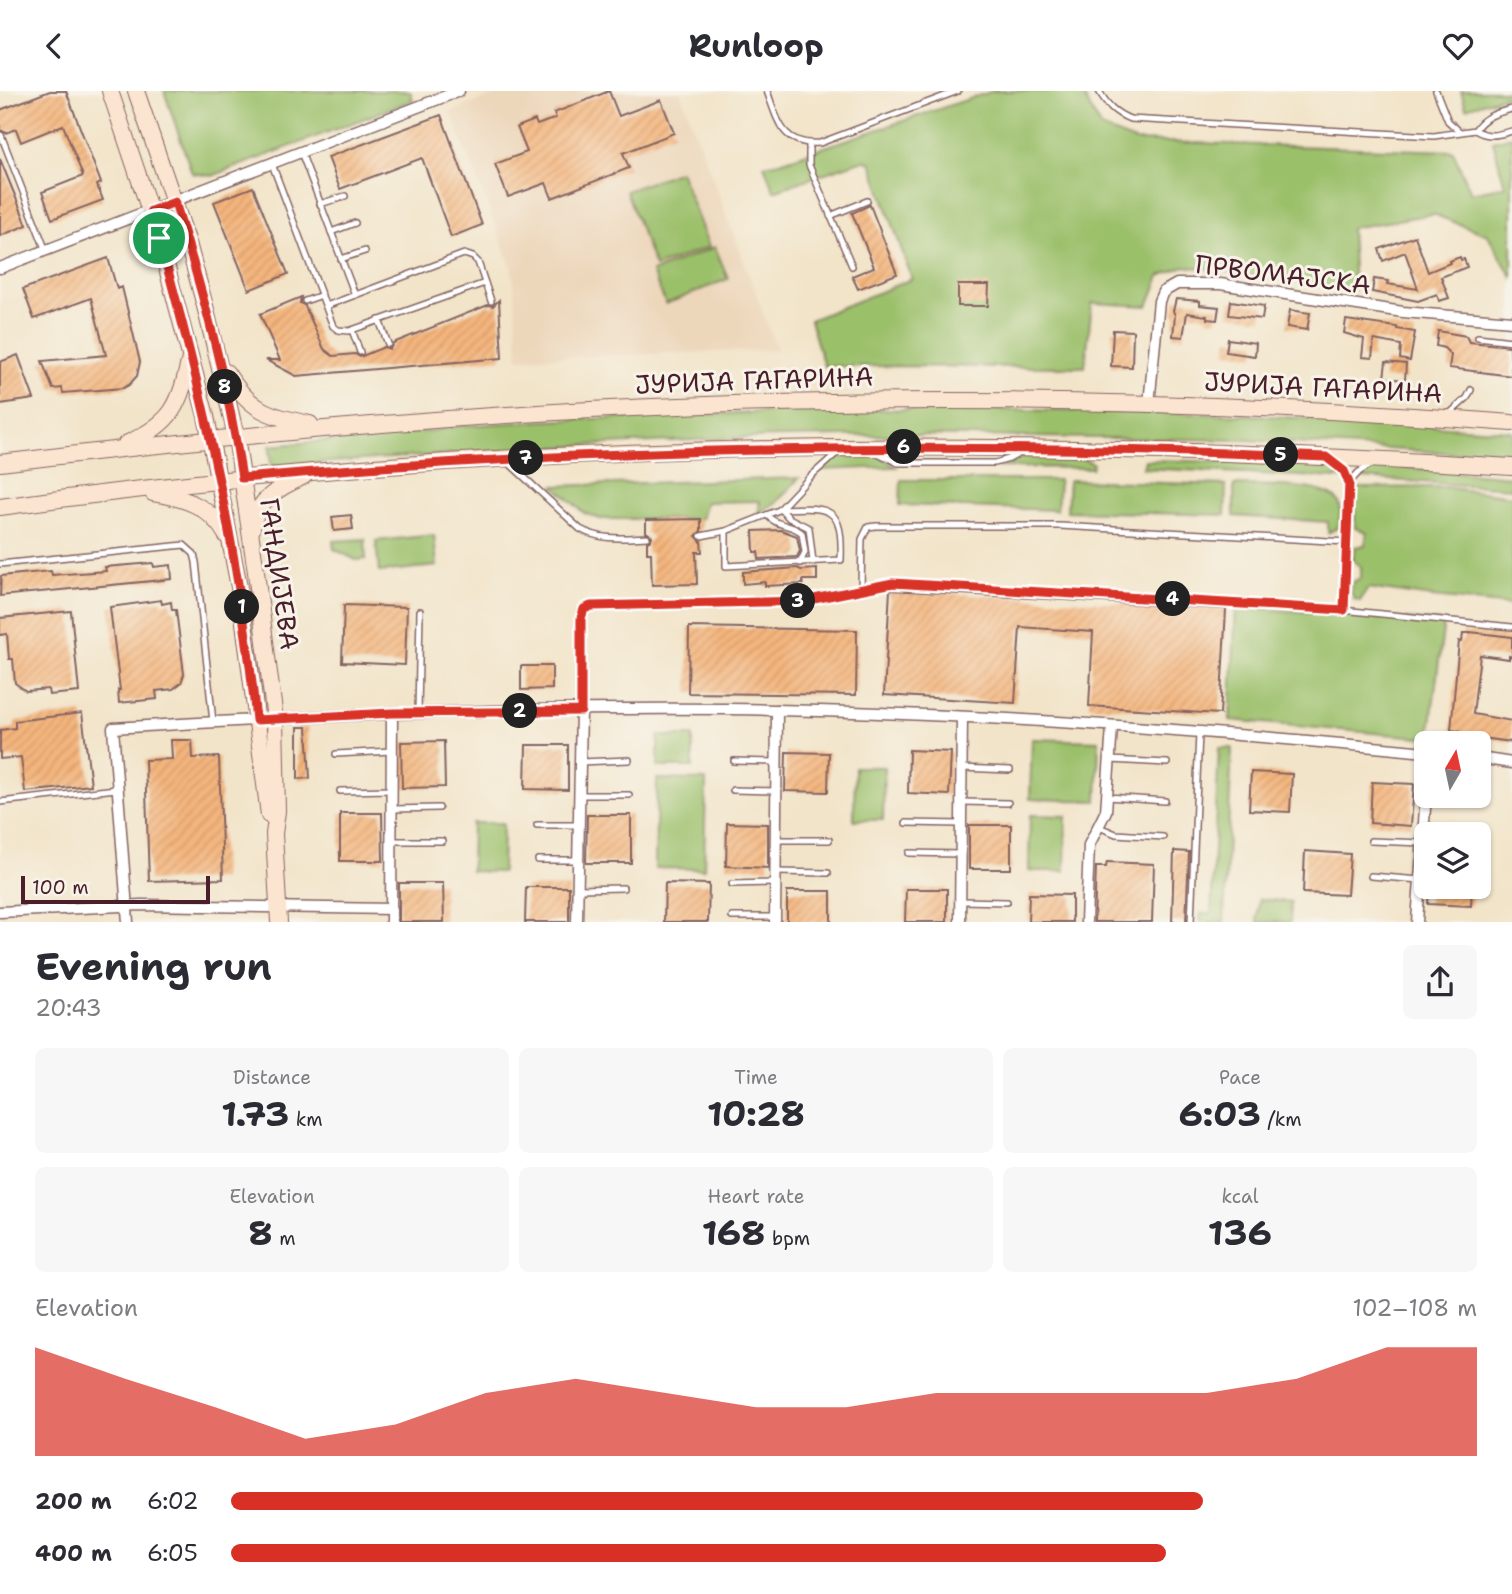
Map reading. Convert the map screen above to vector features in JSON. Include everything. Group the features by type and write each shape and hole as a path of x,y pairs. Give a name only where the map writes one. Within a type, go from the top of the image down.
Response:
{"main road":[{"name":"ГАНДИЈЕВА","path":"110,91 151,211 211,439 247,642 268,811 274,834"},
{"name":"ГАНДИЈЕВА","path":"136,91 175,202 219,360 236,436 275,719 277,811 274,834 279,914"},
{"path":"114,449 154,429 175,409 180,400 190,356"},
{"path":"219,360 236,387 264,413 329,428"},
{"name":"ЈУРИЈА ГАГАРИНА","path":"0,463 236,436 453,418 774,403 992,400 1149,404 1512,423"},
{"path":"0,507 123,490 313,472 677,451 1027,447 1326,457 1512,467"},
{"path":"252,541 252,525 264,500 279,489 313,472"},
{"path":"123,490 190,501 210,514 231,543"}],"street":[{"path":"0,268 459,91"},
{"name":"ПРВОМАЈСКА","path":"1149,404 1159,300 1163,292 1177,284 1220,284 1404,312 1512,321"},
{"path":"775,920 777,710"},
{"path":"128,922 113,728 418,712 777,710 962,717 1414,751"},
{"path":"577,922 581,711"},
{"path":"391,922 392,713"},
{"path":"960,922 962,717"},
{"path":"1086,922 1089,845 1106,811 1112,727"},
{"path":"1491,760 1512,763"},
{"path":"1417,922 1419,899"},
{"path":"0,912 127,905 279,914 391,909"}],"lane":[{"path":"767,91 780,127 796,141 808,144 820,143 958,91"},
{"path":"1099,91 1111,109 1130,119 1434,136 1475,130 1485,136 1496,136 1512,131"},
{"path":"1436,91 1448,121 1459,131"},
{"path":"1475,130 1490,116 1512,109"},
{"path":"1,135 46,251"},
{"path":"808,144 809,165 852,266"},
{"path":"301,152 355,295"},
{"path":"272,164 335,329 343,332 352,330 485,283"},
{"path":"320,204 345,196"},
{"path":"831,216 867,201"},
{"path":"331,232 355,223"},
{"path":"341,259 365,251"},
{"path":"326,306 464,254 476,259 491,301"},
{"path":"305,302 322,295"},
{"path":"379,320 388,344"},
{"path":"352,330 360,352"},
{"path":"1478,337 1512,341"},
{"path":"1442,418 1458,407 1471,390"},
{"path":"781,509 810,476 846,447"},
{"path":"1326,457 1344,471 1349,483 1344,610"},
{"path":"505,459 580,529 603,538 647,537"},
{"path":"1349,483 1363,469 1386,460"},
{"path":"701,536 726,531 781,509 819,508 826,510 839,522 842,534 841,560 726,566 726,531"},
{"path":"781,509 789,518 805,525 810,531 813,562"},
{"path":"767,515 774,521 796,528 802,533 805,552 800,563"},
{"path":"861,590 862,539 868,527 876,526 1060,526 1347,542"},
{"path":"0,563 184,545 194,554 196,562 213,722"},
{"path":"581,711 581,618 587,607 804,601 893,583 1344,610 1512,627"},
{"path":"418,712 420,611"},
{"path":"1191,922 1199,733"},
{"path":"336,754 392,751"},
{"path":"580,762 629,760"},
{"path":"734,761 777,762"},
{"path":"1110,761 1167,763"},
{"path":"961,768 1010,770"},
{"path":"0,802 116,789"},
{"path":"340,791 392,790"},
{"path":"733,790 776,791"},
{"path":"579,796 629,795"},
{"path":"1108,797 1165,801"},
{"path":"961,802 1008,803"},
{"path":"392,809 439,808"},
{"path":"906,823 961,824"},
{"path":"537,825 579,824"},
{"path":"1099,827 1115,834 1163,837"},
{"path":"776,840 829,840"},
{"path":"392,841 442,841"},
{"path":"1371,841 1414,843"},
{"path":"909,853 960,854"},
{"path":"538,860 578,860"},
{"path":"732,884 828,873"},
{"path":"1371,876 1414,880"},
{"path":"578,889 623,888"},
{"path":"960,901 1007,902"},
{"path":"0,905 0,912"},
{"path":"732,917 775,920"}],"shaded area":[{"path":"505,91 680,91 777,350 518,358 511,266 451,112"}],"green space":[{"path":"164,91 410,91 413,100 212,176 192,173"},
{"path":"993,91 1081,91 1101,128 1135,141 1453,151 1471,193 1505,186 1493,141 1512,136 1512,277 1488,235 1433,214 1351,228 1354,290 1184,266 1160,276 1148,306 1092,303 1085,367 824,366 810,320 912,279 871,163 863,160 774,191 764,165"},
{"path":"1461,91 1512,91 1512,94 1466,108"},
{"path":"680,171 709,247 655,267 626,191"},
{"path":"715,247 728,279 666,304 652,272"},
{"path":"968,409 1251,415 1512,431 1512,457 1247,440 900,435 736,438 590,445 271,466 270,446 431,431 458,426 823,410"},
{"path":"876,455 896,467 820,470 836,457"},
{"path":"1022,455 1076,456 1093,463 1092,468 1000,467"},
{"path":"1145,460 1327,464 1341,478 1143,468"},
{"path":"1376,465 1512,477 1512,488 1359,478 1367,469"},
{"path":"799,478 777,502 758,513 760,501 706,502 701,519 600,519 584,513 554,486"},
{"path":"901,480 1059,480 1057,510 900,505"},
{"path":"1069,480 1226,485 1225,515 1067,511"},
{"path":"1234,485 1304,488 1330,495 1340,506 1339,527 1328,533 1328,522 1234,516"},
{"path":"1442,487 1512,496 1512,605 1368,588 1360,601 1354,599 1351,591 1353,582 1361,578 1361,567 1353,560 1355,547 1365,545 1367,533 1355,528 1355,492 1358,488"},
{"path":"434,535 437,566 379,572 376,541"},
{"path":"365,539 366,559 356,560 334,549 333,541"},
{"path":"1236,607 1444,622 1430,731 1414,731 1414,737 1230,720"},
{"path":"658,736 693,736 693,767 658,767"},
{"path":"1032,739 1099,741 1097,801 1030,799"},
{"path":"1219,748 1232,748 1224,922 1200,922 1201,914 1211,913"},
{"path":"855,767 884,767 883,820 854,820"},
{"path":"657,779 706,780 704,869 655,868"},
{"path":"1030,815 1066,816 1065,871 1029,871"},
{"path":"472,823 503,823 502,872 471,871"},
{"path":"1259,899 1291,902 1290,922 1257,922"}],"building":[{"path":"50,91 66,91 101,183 97,185 103,200 52,219 42,192 83,176 63,125 21,142 16,129 6,133 0,130 0,110"},
{"path":"609,91 619,116 661,100 674,133 623,153 629,168 552,198 546,183 508,197 495,164 527,152 517,127 535,120 537,125 556,118 554,113"},
{"path":"441,115 482,225 451,237 422,158 340,189 328,157"},
{"path":"0,159 27,225 0,236"},
{"path":"253,187 288,274 249,290 214,202"},
{"path":"870,205 897,274 858,289 852,276 874,267 852,213"},
{"path":"1415,236 1428,272 1460,257 1461,260 1464,259 1467,267 1441,277 1449,298 1439,301 1437,294 1418,301 1372,292 1374,279 1418,289 1405,252 1383,261 1379,249"},
{"path":"108,258 117,289 122,287 140,362 137,376 123,388 63,393 62,388 53,389 42,361 106,355 91,298 34,319 23,289"},
{"path":"958,285 989,285 988,306 958,306"},
{"path":"301,297 300,303 305,306 324,349 333,356 355,354 360,357 384,347 390,349 393,343 488,305 493,306 499,300 502,358 296,376 266,360 280,360 260,314"},
{"path":"1176,299 1200,301 1200,305 1219,307 1217,320 1187,313 1183,337 1173,336"},
{"path":"1231,301 1264,306 1262,319 1229,315"},
{"path":"1290,310 1310,313 1307,330 1287,327"},
{"path":"1346,320 1415,332 1410,361 1400,359 1401,345 1374,340 1372,358 1362,357 1364,339 1344,333"},
{"path":"1113,330 1133,331 1132,367 1111,366"},
{"path":"1438,331 1466,336 1469,342 1510,346 1512,376 1449,368 1451,355 1444,348 1436,346"},
{"path":"1228,339 1256,343 1255,356 1226,352"},
{"path":"18,355 34,399 0,404 0,362"},
{"path":"1386,362 1406,364 1405,380 1384,378"},
{"path":"351,515 353,529 334,531 332,517"},
{"path":"701,519 701,531 696,536 701,541 702,552 696,552 697,584 652,585 651,553 647,553 647,542 652,536 646,532 646,520"},
{"path":"781,530 797,536 800,551 797,557 759,559 758,552 754,552 753,531"},
{"path":"153,563 154,567 171,565 172,579 0,596 1,576 51,571 52,575 106,571 105,567"},
{"path":"817,569 817,580 803,580 803,584 743,584 743,572"},
{"path":"890,590 1226,609 1220,714 1089,706 1093,632 1020,627 1015,703 884,695"},
{"path":"161,600 162,604 171,602 172,610 176,610 184,674 181,683 173,689 156,691 157,699 119,703 120,690 110,607"},
{"path":"344,605 407,607 405,665 342,662"},
{"path":"71,611 79,692 49,695 48,689 26,691 15,683 7,634 0,635 0,618"},
{"path":"689,627 857,630 856,695 688,693"},
{"path":"1463,633 1512,637 1512,657 1509,656 1509,659 1480,655 1473,714 1512,721 1512,742 1491,739 1491,731 1451,730 1459,641 1462,642"},
{"path":"521,666 552,666 552,689 521,690"},
{"path":"82,713 91,785 25,792 21,757 0,759 0,730 15,728 15,721"},
{"path":"298,727 307,727 310,778 298,779"},
{"path":"171,740 192,740 193,758 219,757 223,879 149,881 145,760 172,759"},
{"path":"444,741 445,787 402,788 401,742"},
{"path":"526,745 568,745 568,790 525,789"},
{"path":"909,750 951,752 949,795 908,793"},
{"path":"786,752 829,753 828,792 785,791"},
{"path":"1251,772 1292,774 1290,812 1249,810"},
{"path":"1372,782 1414,784 1411,826 1370,823"},
{"path":"340,813 382,813 383,861 340,861"},
{"path":"587,815 631,815 631,863 586,863"},
{"path":"727,823 768,824 768,868 726,866"},
{"path":"969,825 1011,825 1011,869 969,869"},
{"path":"1174,851 1189,852 1186,922 1172,922"},
{"path":"1305,851 1350,854 1347,895 1303,893"},
{"path":"1107,862 1154,864 1152,922 1094,922 1096,867 1106,867"},
{"path":"399,883 443,883 444,922 399,922"},
{"path":"665,883 709,884 708,922 664,922"},
{"path":"526,887 569,887 569,922 525,922"},
{"path":"906,889 947,889 947,922 905,922"},
{"path":"787,891 831,891 831,922 787,922"},
{"path":"1029,894 1072,895 1072,922 1028,922"},
{"path":"1428,899 1471,899 1471,906 1428,904"}],"route":[{"path":"175,202 228,396 242,478 586,454 846,447 1068,448 1326,457 1344,471 1349,483 1344,610 893,583 804,601 591,606 584,609 581,618 581,711 392,713 256,720 247,642 224,505 206,416 159,238 151,211 175,202"}]}
